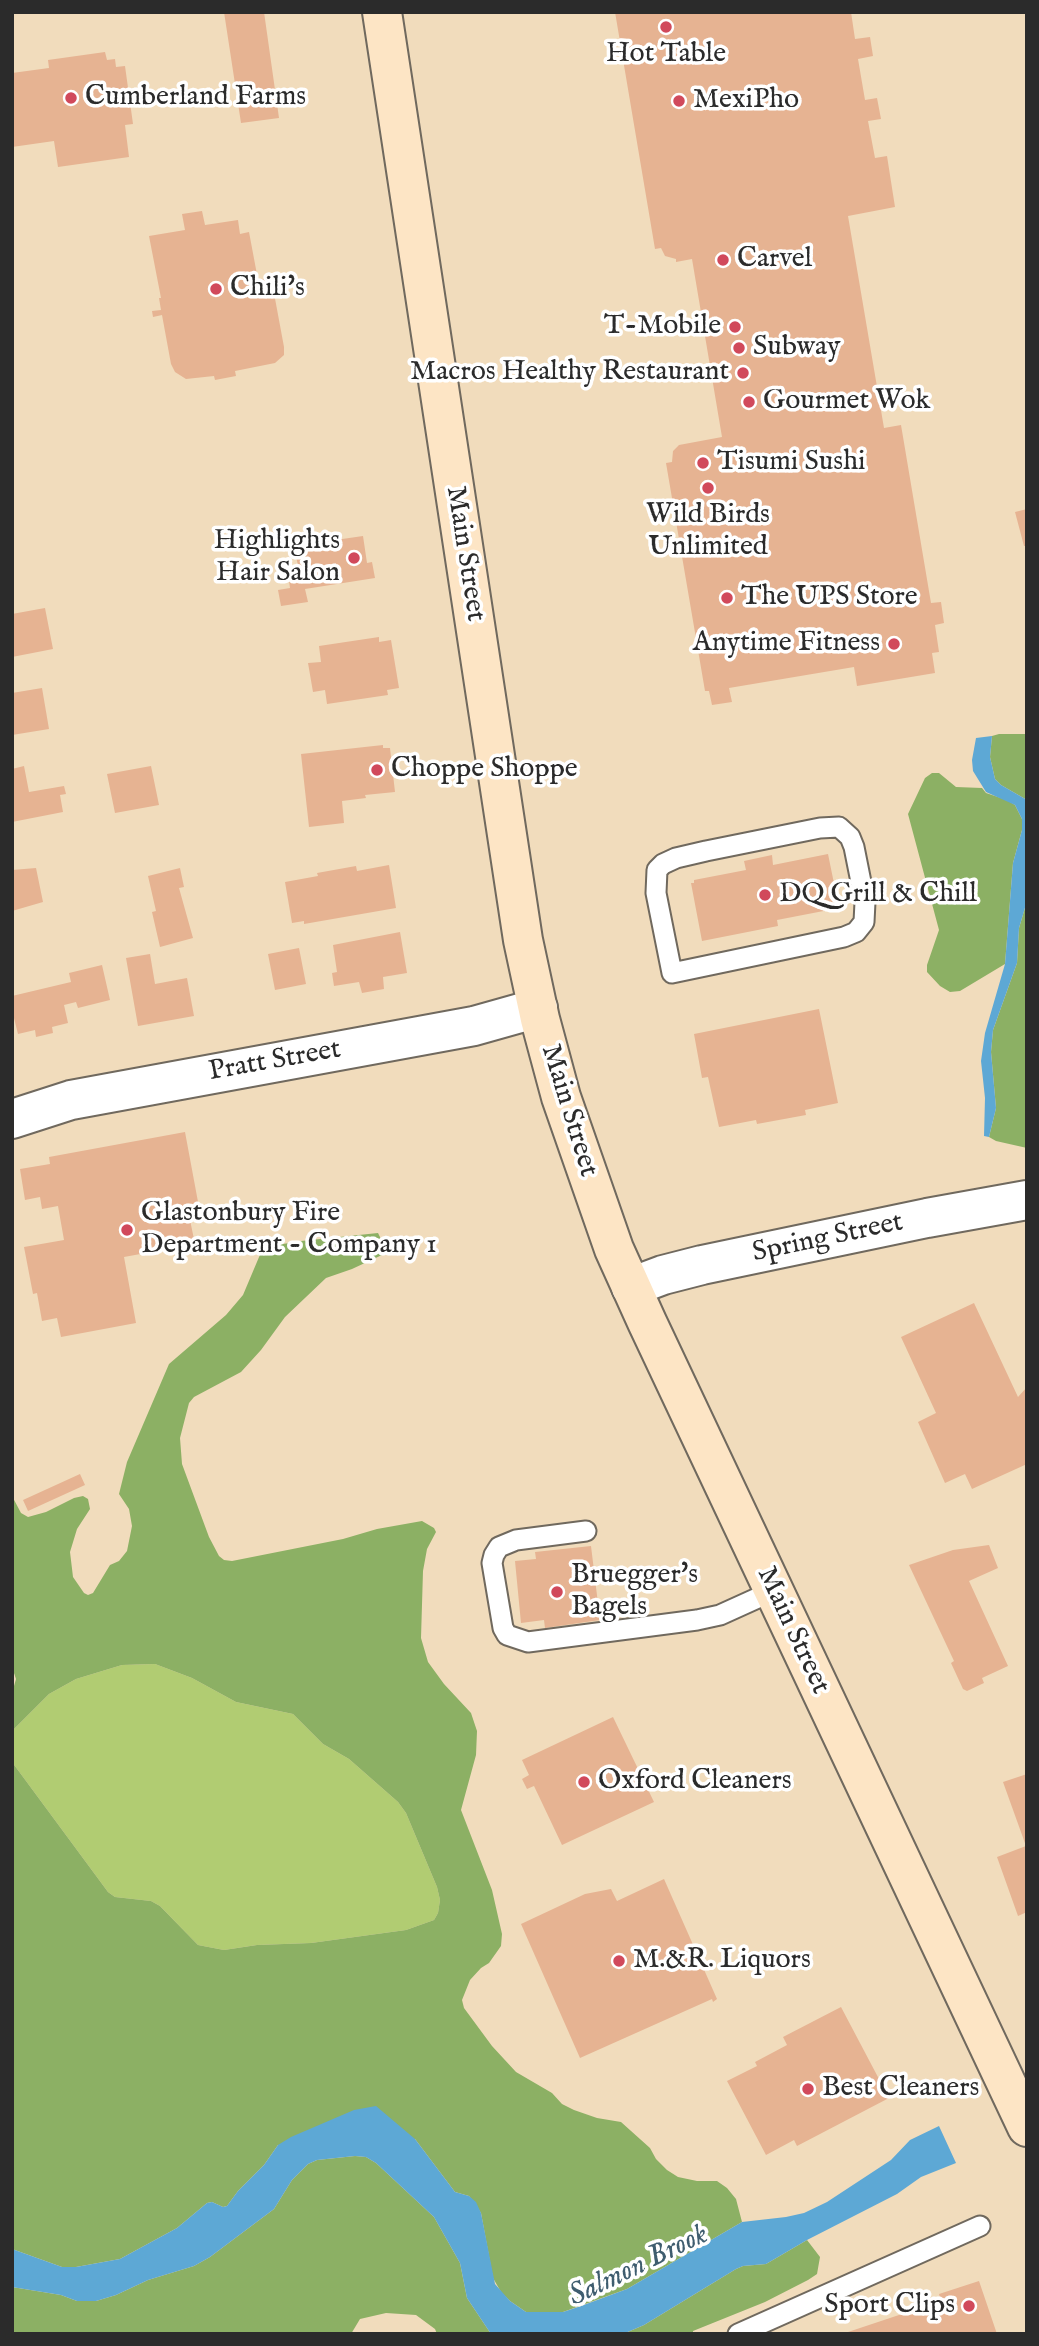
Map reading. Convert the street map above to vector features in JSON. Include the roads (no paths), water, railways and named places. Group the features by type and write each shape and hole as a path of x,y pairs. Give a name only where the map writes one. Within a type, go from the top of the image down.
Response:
{"main road":[{"name":"Main Street","path":"382,12 523,940 561,1097 586,1173 631,1287 1027,2127"}],"street":[{"name":"Pratt Street","path":"12,1119 71,1100 474,1026 538,1008"},
{"name":"Spring Street","path":"631,1287 702,1265 1027,1200"}],"lane":[{"path":"839,827 850,837 865,902 864,922 856,932 844,937 672,973 656,892 657,870 663,864 676,858 820,828 839,827"},
{"path":"586,1531 516,1540 499,1547 492,1563 503,1628 507,1635 528,1642 697,1620 720,1615 773,1591"},
{"path":"738,2334 980,2225"}],"water":[{"path":"992,736 990,757 995,779 1027,800 1027,901 1019,928 1017,963 993,1030 991,1052 996,1108 989,1137 984,1136 985,1098 981,1061 985,1033 1005,964 1013,863 1022,830 1022,819 1015,805 986,792 973,771 976,738"},
{"path":"376,2106 415,2139 455,2192 469,2196 476,2202 481,2213 495,2284 510,2301 526,2312 563,2312 581,2306 627,2289 742,2222 804,2213 827,2202 891,2160 910,2140 939,2126 956,2163 921,2177 897,2194 766,2264 736,2269 644,2325 623,2334 491,2334 467,2298 460,2263 434,2217 376,2163 366,2157 355,2156 317,2160 308,2164 292,2180 274,2209 194,2266 148,2280 96,2301 77,2301 61,2295 12,2287 12,2249 62,2267 120,2259 177,2228 207,2203 227,2206 278,2145 291,2137 354,2110"}],"place":[{"name":"Hot Table","path":"666,27"},
{"name":"Cumberland Farms","path":"71,98"},
{"name":"MexiPho","path":"679,101"},
{"name":"Carvel","path":"723,260"},
{"name":"Chili's","path":"216,289"},
{"name":"T-Mobile","path":"735,327"},
{"name":"Subway","path":"739,348"},
{"name":"Macros Healthy Restaurant","path":"743,373"},
{"name":"Gourmet Wok","path":"749,402"},
{"name":"Tisumi Sushi","path":"703,463"},
{"name":"Wild Birds Unlimited","path":"708,488"},
{"name":"Highlights Hair Salon","path":"354,558"},
{"name":"The UPS Store","path":"727,598"},
{"name":"Anytime Fitness","path":"894,644"},
{"name":"Choppe Shoppe","path":"377,770"},
{"name":"DQ Grill & Chill","path":"765,895"},
{"name":"Glastonbury Fire Department - Company 1","path":"127,1230"},
{"name":"Bruegger's Bagels","path":"557,1592"},
{"name":"Oxford Cleaners","path":"584,1782"},
{"name":"M.&R. Liquors","path":"619,1961"},
{"name":"Best Cleaners","path":"808,2089"},
{"name":"Sport Clips","path":"969,2306"}],"water label":[{"name":"Salmon Brook","path":"639,2267"}]}
